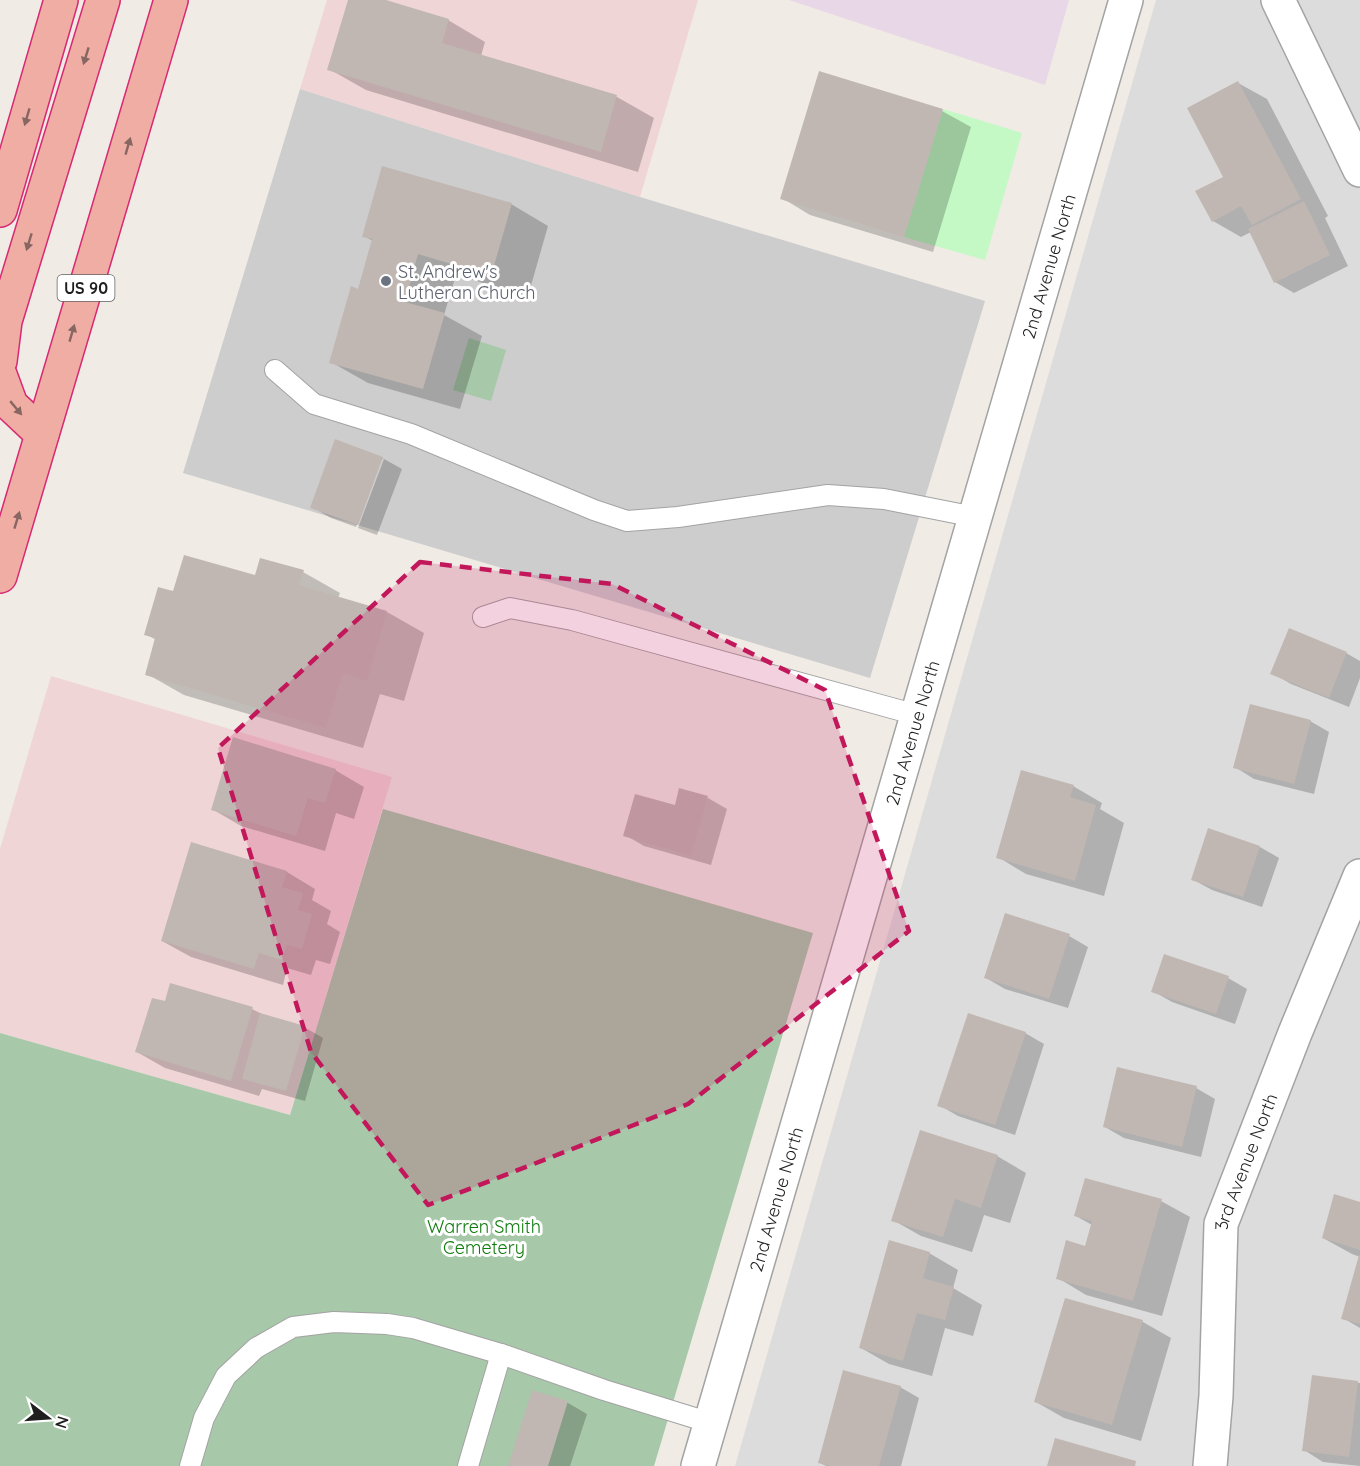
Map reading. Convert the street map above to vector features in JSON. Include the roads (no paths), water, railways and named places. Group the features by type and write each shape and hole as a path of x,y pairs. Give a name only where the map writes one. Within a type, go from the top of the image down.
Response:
{"highway":[{"path":"0,210 62,0"},
{"path":"0,361 5,321 103,0"},
{"name":"US 90","path":"0,576 171,0"},
{"path":"0,375 11,405 42,434"}],"street":[{"name":"2nd Avenue North","path":"698,1466 1126,0"},
{"path":"1278,0 1360,170"},
{"name":"3rd Avenue North","path":"1210,1466 1215,1396 1221,1224 1294,1033 1360,876"}],"lane":[{"path":"275,370 314,404 411,434 594,510 627,521 678,517 828,495 884,499 975,517"},
{"path":"483,617 510,608 572,620 917,715"},
{"path":"190,1466 204,1418 226,1376 256,1347 293,1327 334,1322 387,1324 413,1328 501,1354 604,1390 711,1423"},
{"path":"468,1466 501,1354"}],"place":[{"name":"St. Andrew's Lutheran Church","path":"386,281"}],"park label":[{"name":"Warren Smith Cemetery","path":"484,1236"}]}
